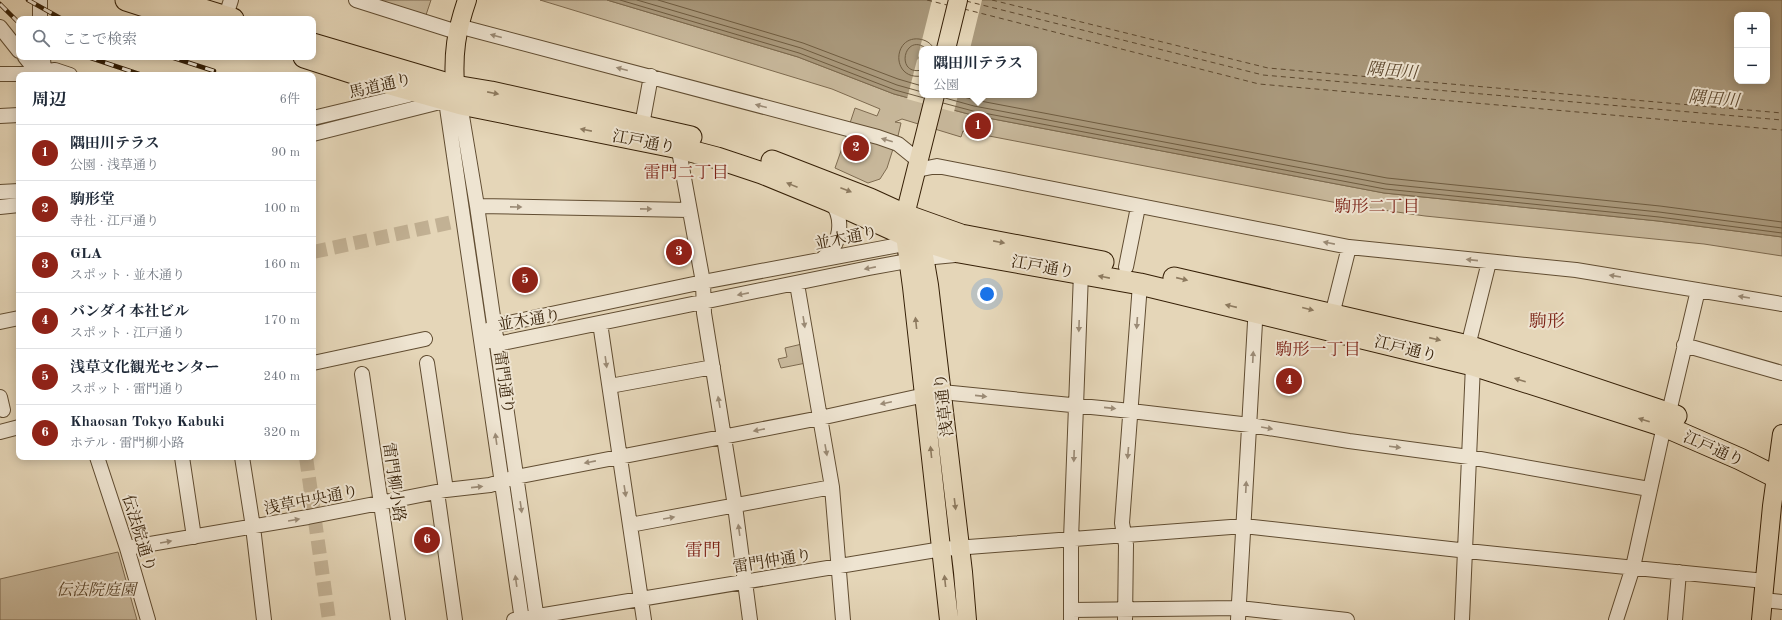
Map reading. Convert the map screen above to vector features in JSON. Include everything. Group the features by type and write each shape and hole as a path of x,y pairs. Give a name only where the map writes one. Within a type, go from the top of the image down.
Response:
{"highway":[{"path":"126,0 176,16"},
{"path":"171,0 229,14"},
{"name":"江戸通り","path":"316,45 454,97 678,141 724,145 766,159 870,199 912,239 961,235 1126,267 1257,304 1471,355"},
{"name":"江戸通り","path":"314,60 419,93 642,125 717,158 762,173 828,200 912,239 971,254 1257,304 1332,315 1471,355 1666,419 1780,470"}],"main road":[{"path":"454,97 454,61 458,29 466,0"},
{"path":"947,46 958,0"},
{"name":"浅草通り","path":"934,98 912,191 912,239 929,285 933,393 942,549 949,620"},
{"name":"浅草通り","path":"933,393 960,546 967,620"},
{"path":"1761,620 1780,470 1782,434"}],"street":[{"path":"40,0 40,16"},
{"path":"356,0 458,29 651,76 893,142 898,144 918,166 937,166 1349,247 1576,270 1782,304"},
{"path":"2,32 16,48"},
{"path":"27,60 43,72"},
{"path":"43,60 44,72"},
{"path":"48,72 55,70 61,72"},
{"path":"0,74 16,74"},
{"path":"642,125 651,76"},
{"name":"馬道通り","path":"316,117 419,93"},
{"name":"馬道通り","path":"316,133 454,97"},
{"name":"雷門通り","path":"454,97 477,206 537,618"},
{"name":"雷門通り","path":"454,97 481,335 502,482 519,620"},
{"path":"0,116 16,114"},
{"path":"678,141 689,210 703,282 703,302 735,506 750,620"},
{"path":"0,192 16,190"},
{"path":"823,258 830,254 838,235 838,215 835,207 828,200"},
{"path":"0,207 16,205"},
{"path":"477,206 689,210"},
{"path":"1126,267 1138,206"},
{"name":"並木通り","path":"912,239 844,273 797,284 497,344 481,335 494,326 703,282 839,256 912,239"},
{"path":"1332,315 1349,247"},
{"path":"839,256 846,257 850,263 848,270 844,273"},
{"path":"1462,620 1469,457 1471,355 1489,262"},
{"path":"1081,273 1071,539 1071,615 1238,614 1347,620"},
{"path":"797,284 832,487 843,620"},
{"path":"1125,615 1126,545 1122,523 1140,284"},
{"path":"1616,620 1633,567 1649,489 1698,290"},
{"path":"1238,614 1257,304"},
{"path":"0,322 16,319"},
{"path":"600,323 644,620"},
{"path":"316,362 425,339"},
{"path":"1684,345 1782,373"},
{"path":"426,363 442,491 455,620"},
{"path":"610,386 713,367"},
{"name":"雷門柳小路","path":"362,374 398,620"},
{"name":"浅草中央通り","path":"127,548 253,527 442,491 502,482 516,477 820,418 933,393 1076,405 1250,425 1349,441 1469,457 1649,489"},
{"path":"0,432 16,428"},
{"name":"伝法院通り","path":"98,460 127,548 148,620"},
{"path":"182,460 194,537"},
{"path":"242,460 253,527 264,620"},
{"path":"630,525 832,487"},
{"name":"雷門仲通り","path":"519,620 960,546 1244,526 1465,551 1765,581"},
{"path":"1674,620 1679,572"},
{"path":"1764,600 1782,602"}],"green space":[{"path":"369,0 431,0 426,15"},
{"path":"540,0 607,0 798,57 894,94 972,115 1384,193 1658,221 1782,237 1782,256 1704,244 1425,216 1348,205 963,131 961,137 902,119 895,122 901,123 898,136 896,136 850,123 855,108 877,116 880,109 832,89"},
{"path":"848,131 893,149 887,168 880,179 868,183 835,168"},
{"path":"802,344 806,363 781,368 778,359 787,357 785,348"},
{"name":"伝法院庭園","path":"118,552 137,620 0,620 0,579"}],"water":[{"name":"隅田川","path":"607,0 1782,0 1782,237 1658,221 1384,193 972,115 894,94 798,57"}],"pier":[{"path":"932,0 982,0 971,46 920,46"},
{"path":"919,58 919,98 957,98 954,112 907,99 917,60"}],"ferry route":[{"path":"927,0 947,5"},
{"path":"992,0 1268,68 1782,113"},
{"path":"966,1 1263,75 1782,120"},
{"path":"964,9 1259,84 1782,130"}],"tunnel":[{"path":"316,251 453,222"},
{"path":"306,460 329,620"}],"railway":[{"path":"28,0 57,16"},
{"path":"0,4 16,20"},
{"path":"97,60 133,72"},
{"path":"180,60 214,71"}],"place":[{"name":"隅田川テラス","path":"978,126"},
{"name":"駒形堂","path":"856,148"},
{"name":"GLA","path":"679,252"},
{"name":"浅草文化観光センター","path":"525,280"},
{"name":"バンダイ本社ビル","path":"1289,381"},
{"name":"Khaosan Tokyo Kabuki","path":"427,540"}],"district":[{"name":"雷門二丁目","path":"686,172"},
{"name":"駒形二丁目","path":"1377,206"},
{"name":"駒形","path":"1547,321"},
{"name":"駒形一丁目","path":"1318,349"},
{"name":"雷門","path":"703,550"}]}
